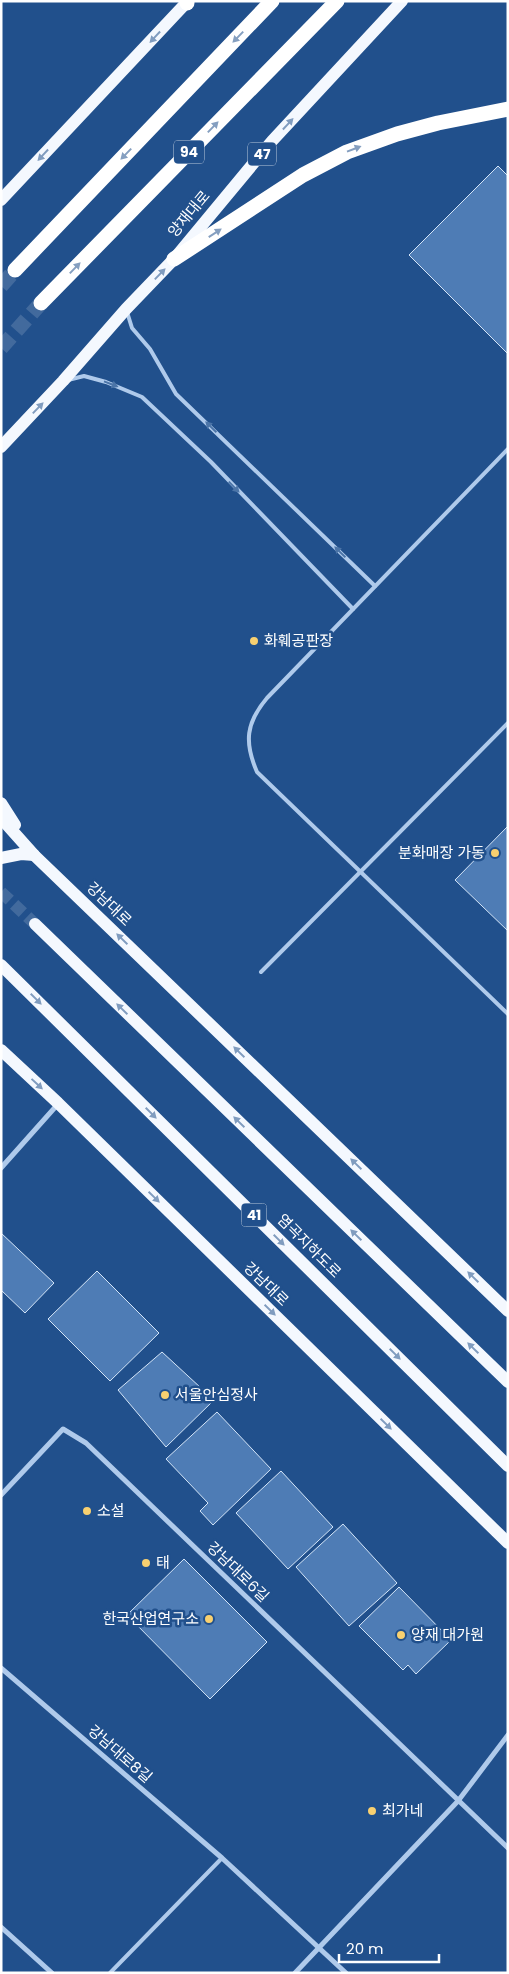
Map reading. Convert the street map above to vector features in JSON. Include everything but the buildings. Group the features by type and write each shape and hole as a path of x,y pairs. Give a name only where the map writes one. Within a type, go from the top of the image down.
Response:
{"highway":[{"path":"15,270 272,1"},
{"name":"94","path":"41,303 337,1"},
{"path":"174,259 303,175 347,152 397,134 430,125 508,109"}],"main road":[{"name":"양재대로","path":"1,446 64,381 126,309 174,259 272,141 402,1"},
{"path":"1,200 187,2"},
{"path":"1,803 34,855"},
{"path":"1,818 34,855"},
{"path":"1,858 21,854 34,855"},
{"name":"강남대로","path":"34,855 508,1311"},
{"path":"34,924 508,1382"},
{"name":"염곡지하도로","path":"1,965 508,1466"},
{"name":"강남대로","path":"1,1050 58,1103 508,1543"}],"street":[{"path":"1,1168 58,1103"},
{"name":"강남대로6길","path":"1,1495 63,1429 86,1442 458,1800"},
{"name":"강남대로8길","path":"1,1668 222,1858 346,1973"},
{"path":"294,1973 458,1800 508,1735"},
{"path":"458,1800 508,1848"},
{"path":"1,1927 52,1973"}],"lane":[{"path":"126,309 132,328 150,348 176,394 375,586"},
{"path":"64,381 84,376 106,382 142,397 211,462 353,609"},
{"path":"508,449 257,710 249,729 251,758 257,772 508,1014"},
{"path":"261,972 508,722"},
{"path":"110,1973 222,1858"}],"tunnel":[{"path":"1,286 15,270"},
{"path":"1,348 41,303"},
{"path":"1,892 35,924"}],"place":[{"name":"화훼공판장","path":"254,641"},
{"name":"분화매장 가동","path":"495,853"},
{"name":"서울안심정사","path":"165,1395"},
{"name":"소설","path":"87,1511"},
{"name":"태","path":"146,1563"},
{"name":"한국산업연구소","path":"209,1619"},
{"name":"양재 대가원","path":"401,1635"},
{"name":"최가네","path":"372,1811"}]}
